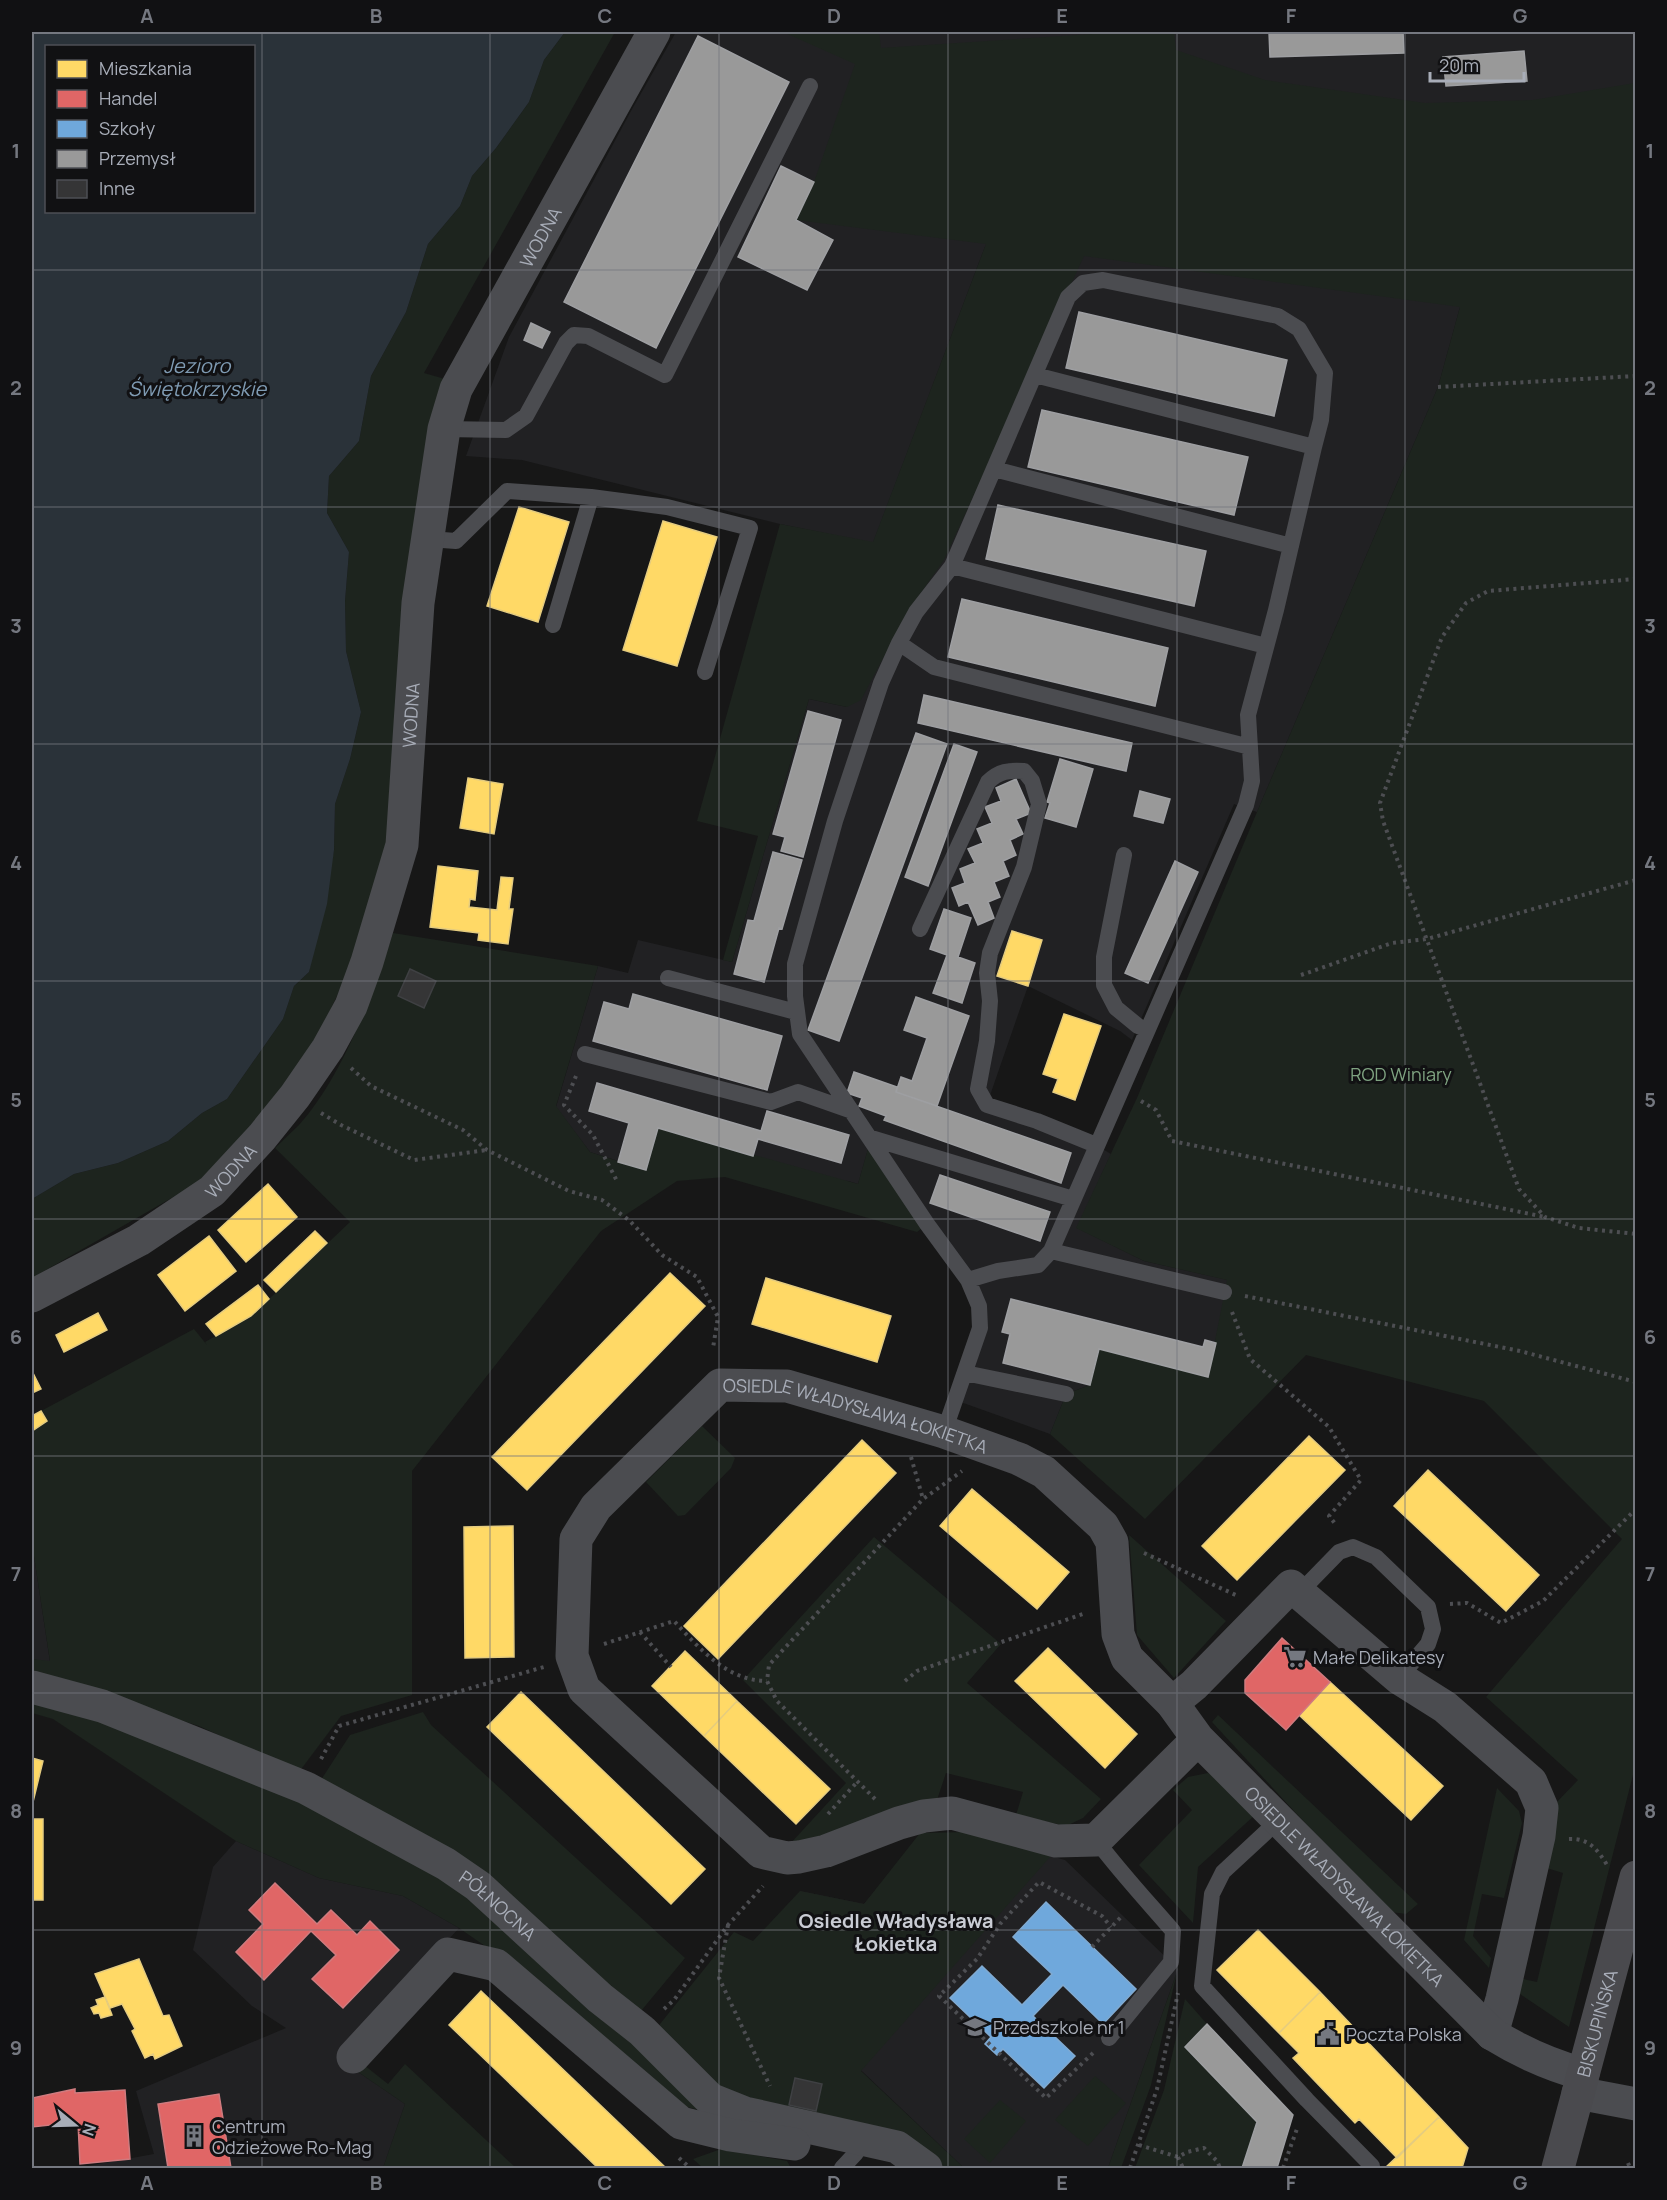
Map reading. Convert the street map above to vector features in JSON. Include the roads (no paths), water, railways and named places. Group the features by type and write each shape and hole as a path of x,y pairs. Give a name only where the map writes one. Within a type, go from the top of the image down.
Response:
{"street":[{"name":"WODNA","path":"32,1296 139,1240 212,1191 262,1137 295,1096 328,1048 351,1006 368,962 402,845 418,603 444,429 456,389 654,32"},
{"name":"OSIEDLE WŁADYSŁAWA ŁOKIETKA","path":"1096,1840 1056,1841 952,1813 899,1822 826,1851 799,1857 787,1858 761,1852 584,1689 560,1661 576,1539 596,1507 720,1385 787,1386 944,1432 1019,1459 1044,1472 1103,1526 1112,1542 1118,1634 1127,1658 1173,1703 1198,1739 1492,2034 1522,2053 1581,2083 1635,2104"},
{"path":"1173,1703 1194,1685 1292,1586 1399,1678 1445,1707 1531,1782 1542,1808 1539,1836 1492,2034"},
{"name":"PÓŁNOCNA","path":"32,1687 102,1706 306,1788 446,1864 478,1886 600,1998 642,2031 710,2099 745,2113 897,2147 926,2169"},
{"path":"1096,1840 1198,1739"},
{"name":"BISKUPIŃSKA","path":"1558,2169 1581,2083 1622,1872"},
{"path":"353,2057 448,1954 496,1965 681,2123 849,2161 889,2158 906,2169"}],"lane":[{"path":"444,429 506,430 526,416 566,343 574,335 588,336 664,375 810,86"},
{"path":"944,1432 980,1328 980,1306 968,1281 927,1224 800,1034 796,1012 795,964 836,821 881,683 899,642 916,612 952,566 1068,297 1083,283 1103,280 1278,316 1299,328 1325,374 1320,420 1314,447 1248,715 1252,781 1246,805 1051,1251 1038,1265 998,1271 968,1281"},
{"path":"1035,375 1314,447"},
{"path":"994,469 1291,546"},
{"path":"429,539 456,541 507,491 591,497 667,507 750,528 705,672"},
{"path":"553,625 591,497"},
{"path":"952,566 1266,646"},
{"path":"899,642 934,667 1250,747"},
{"path":"920,929 988,782 997,773 1013,770 1024,771 1032,781 1039,804 1024,867 990,953 987,973 990,1001 987,1041 978,1089 987,1105 1037,1120 1096,1145"},
{"path":"1124,855 1104,957 1104,985 1116,1008 1138,1026 1147,1030"},
{"path":"668,978 796,1012"},
{"path":"585,1054 771,1102 798,1092 852,1111"},
{"path":"871,1138 1073,1199"},
{"path":"1051,1251 1224,1292"},
{"path":"965,1373 1066,1394"},
{"path":"1300,1592 1338,1552 1353,1547 1376,1557 1428,1607 1433,1629 1428,1644 1399,1678"},
{"path":"1279,1820 1223,1872 1212,1894 1202,1986 1307,2100 1372,2166"},
{"path":"1096,1840 1124,1877 1173,1931 1171,1962 1109,2038"}],"water":[{"name":"Jezioro Świętokrzyskie","path":"32,32 565,32 544,60 529,102 496,148 472,176 460,206 428,244 406,312 371,376 359,441 329,476 327,513 349,552 345,601 346,651 361,712 350,759 335,804 334,850 327,904 309,972 294,986 283,1019 227,1099 202,1113 168,1141 118,1163 74,1174 32,1199"}],"place":[{"name":"Małe Delikatesy","path":"1295,1657"},
{"name":"Przedszkole nr 1","path":"975,2027"},
{"name":"Poczta Polska","path":"1328,2034"},
{"name":"Centrum Odzieżowe Ro-Mag","path":"194,2136"}],"district":[{"name":"Osiedle Władysława Łokietka","path":"896,1932"}],"park label":[{"name":"ROD Winiary","path":"1401,1074"}]}
